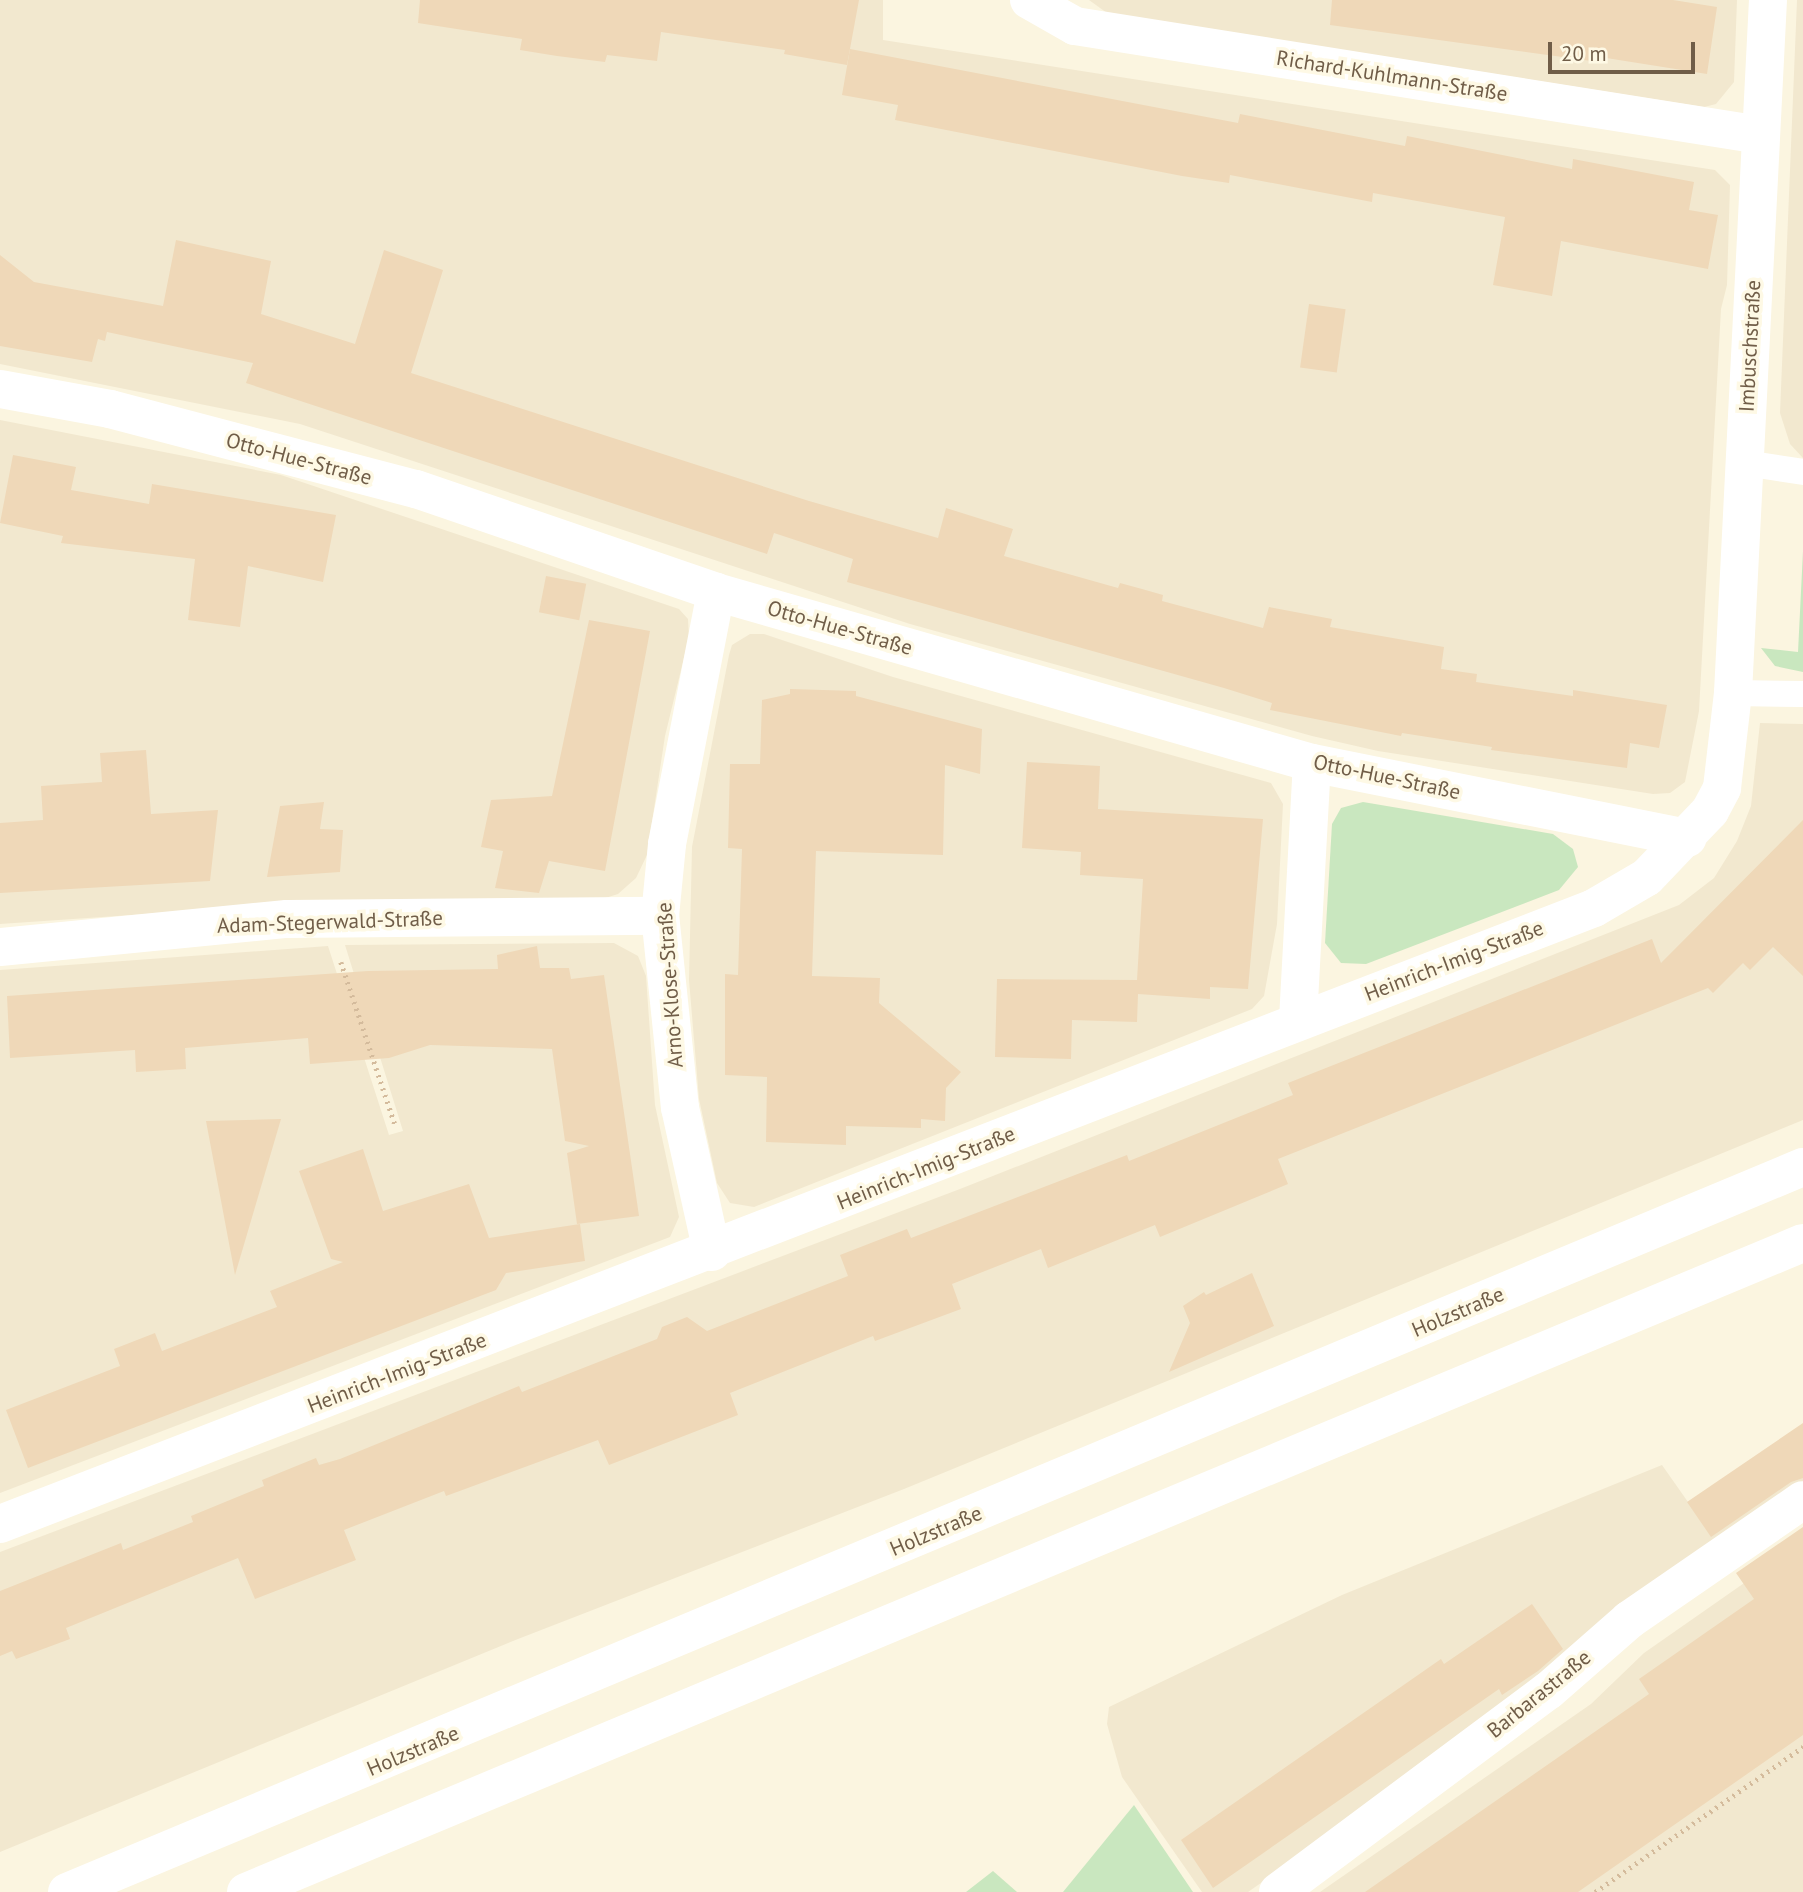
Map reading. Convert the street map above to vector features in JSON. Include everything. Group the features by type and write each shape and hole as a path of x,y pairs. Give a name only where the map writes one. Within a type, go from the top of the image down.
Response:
{"street":[{"name":"Richard-Kuhlmann-Straße","path":"1029,0 1075,26 1760,135"},
{"name":"Imbuschstraße","path":"1733,693 1768,0"},
{"name":"Otto-Hue-Straße","path":"0,389 110,409 416,489 716,592 1312,762 1688,838"},
{"name":"Arno-Klose-Straße","path":"712,1252 680,1108 660,916 667,844 716,592"},
{"name":"Heinrich-Imig-Straße","path":"0,1524 712,1252 1298,1020 1594,908 1647,877 1688,838 1722,788 1733,693"},
{"path":"1298,1020 1312,762"},
{"name":"Adam-Stegerwald-Straße","path":"0,947 326,919 660,916"},
{"name":"Holzstraße","path":"67,1892 1803,1167"},
{"path":"246,1892 1803,1243"},
{"name":"Barbarastraße","path":"1278,1892 1548,1691 1629,1620 1803,1500"}],"lane":[{"path":"1745,463 1803,472"},
{"path":"1733,693 1803,694"}],"path":[{"path":"326,919 395,1124"},
{"path":"1595,1892 1803,1747"}],"shaded area":[{"path":"0,0 883,0 883,40 1715,170 1730,185 1727,285 1721,309 1699,711 1685,782 1670,793 1653,794 1378,751 1312,736 910,624 300,424 0,364"},
{"path":"1089,0 1737,0 1734,82 1716,104 1704,107 1107,13"},
{"path":"1797,0 1803,0 1803,458 1790,444 1780,413"},
{"path":"0,420 281,475 679,609 688,619 689,637 665,736 647,855 636,878 618,894 599,900 306,903 0,924"},
{"path":"750,634 764,634 893,677 1271,783 1283,804 1277,924 1264,996 1252,1009 754,1207 730,1203 717,1183 699,1099 689,980 692,847 729,655 732,645"},
{"path":"1760,723 1803,724 1803,1120 904,1489 518,1639 0,1852 0,1552 960,1189 1679,905 1714,878 1737,841 1751,806"},
{"path":"614,943 638,956 646,976 655,1105 679,1217 670,1237 0,1493 0,970 328,946 389,1135 403,1131 345,945"},
{"path":"1803,1427 1803,1492 1563,1672 1248,1892 1202,1892 1122,1777 1107,1724 1109,1707 1342,1595 1662,1465 1688,1502"},
{"path":"1803,1542 1803,1892 1320,1892 1591,1704 1644,1653"}],"green space":[{"path":"1803,551 1803,672 1775,666 1761,648 1798,652"},
{"path":"1363,802 1553,834 1573,849 1578,867 1559,890 1366,964 1341,963 1325,943 1332,824 1341,808"},
{"path":"1134,1805 1193,1892 1063,1892"},
{"path":"993,1871 1017,1892 966,1892"}],"building":[{"path":"420,0 859,0 847,65 784,54 785,50 661,32 657,61 607,55 605,62 557,56 520,50 522,39 418,23"},
{"path":"1332,0 1673,0 1717,7 1707,74 1600,57 1599,62 1330,25"},
{"path":"850,49 1238,123 1240,114 1405,146 1407,136 1572,169 1573,159 1694,182 1689,210 1718,215 1708,269 1561,241 1552,296 1493,285 1505,217 1373,193 1372,202 1230,175 1229,183 1182,176 895,120 898,105 842,95"},
{"path":"176,240 271,261 261,314 355,344 384,250 443,270 411,373 809,501 938,538 946,508 1013,529 1004,556 1118,588 1120,583 1142,589 1163,595 1162,601 1263,628 1269,607 1332,619 1330,627 1444,647 1441,669 1477,674 1476,682 1573,696 1573,690 1667,705 1659,748 1630,743 1627,768 1491,750 1492,747 1402,733 1401,736 1270,710 1272,703 1224,688 847,582 853,559 774,533 767,554 246,383 253,363 107,332 105,341 98,339 92,362 0,346 0,255 34,282 163,306"},
{"path":"1309,304 1346,309 1337,373 1300,367"},
{"path":"13,455 76,467 71,490 149,504 152,484 336,515 323,582 248,566 240,627 188,620 195,559 61,543 63,536 0,523"},
{"path":"546,576 586,584 579,620 539,612"},
{"path":"589,620 650,631 605,871 549,861 539,893 495,888 503,851 481,847 491,800 552,796"},
{"path":"790,689 856,691 856,696 982,729 980,774 945,765 943,855 816,851 812,976 880,978 879,1003 961,1072 946,1088 945,1121 921,1119 921,1128 846,1126 846,1145 766,1142 767,1077 725,1075 725,974 738,975 742,849 728,848 730,764 760,764 762,700 790,694"},
{"path":"146,750 151,814 218,810 210,881 0,893 0,823 43,820 41,786 102,782 100,753"},
{"path":"1027,762 1100,766 1098,809 1263,819 1248,989 1210,987 1210,999 1138,994 1137,1022 1072,1020 1071,1059 995,1057 997,979 1137,980 1143,879 1080,875 1081,852 1022,848"},
{"path":"324,802 320,829 343,830 340,872 267,877 280,806"},
{"path":"1803,820 1803,976 1773,947 1750,970 1743,963 1713,993 1708,988 1278,1159 1288,1184 1160,1237 1155,1225 1048,1268 1041,1249 952,1284 961,1309 875,1341 873,1336 730,1393 738,1415 609,1465 598,1440 446,1496 444,1491 344,1530 356,1560 255,1599 238,1558 66,1628 70,1639 16,1659 12,1651 0,1656 0,1591 121,1543 123,1550 193,1522 191,1516 264,1486 262,1480 316,1458 319,1465 340,1459 519,1386 522,1392 657,1339 662,1327 687,1317 707,1331 848,1276 840,1255 907,1229 911,1238 1127,1155 1129,1161 1293,1095 1288,1083 1652,939 1661,963"},
{"path":"537,946 540,968 569,968 571,979 604,975 639,1216 577,1224 567,1153 589,1146 565,1141 552,1049 430,1045 389,1058 310,1064 308,1038 185,1048 186,1069 136,1072 135,1050 10,1058 7,996 368,971 498,969 497,955"},
{"path":"281,1119 235,1275 206,1121"},
{"path":"363,1149 383,1211 469,1184 489,1238 580,1224 585,1261 506,1273 496,1290 28,1468 6,1410 120,1366 114,1349 155,1333 162,1351 277,1307 270,1291 343,1262 331,1259 299,1171"},
{"path":"1252,1273 1274,1326 1169,1372 1190,1323 1183,1306 1204,1292 1206,1295"},
{"path":"1803,1423 1803,1478 1791,1482 1711,1537 1687,1502"},
{"path":"1803,1527 1803,1735 1578,1892 1365,1892 1649,1694 1639,1679 1754,1599 1736,1573"},
{"path":"1532,1604 1563,1649 1538,1671 1502,1695 1499,1689 1213,1888 1181,1840 1441,1659 1444,1664"}]}
